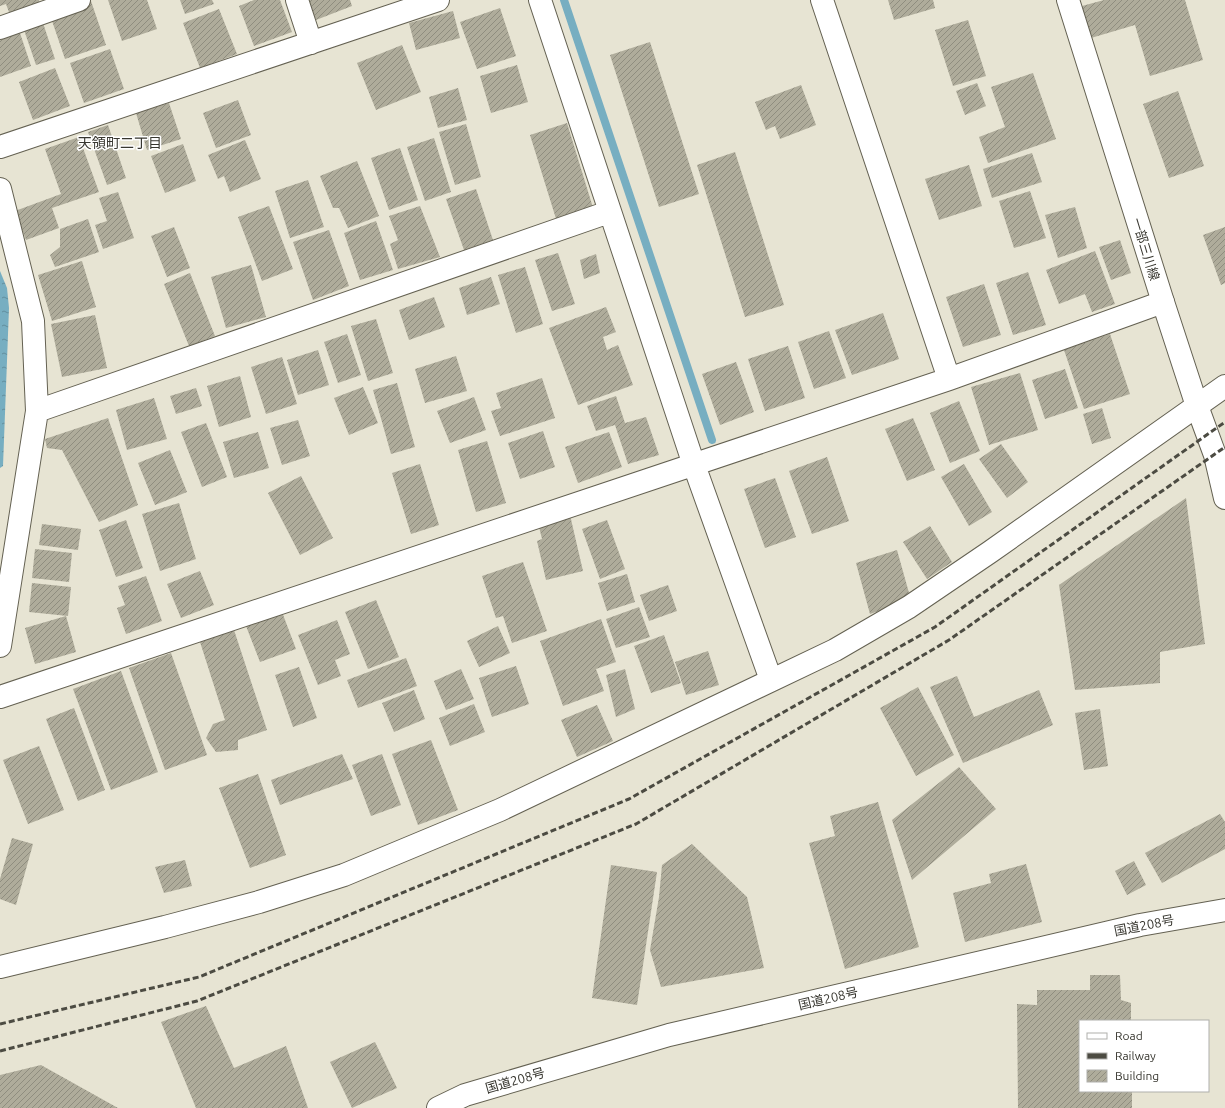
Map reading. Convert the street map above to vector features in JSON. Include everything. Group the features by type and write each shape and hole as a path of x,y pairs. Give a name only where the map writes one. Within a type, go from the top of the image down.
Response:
{"main road":[{"path":"0,28 79,0"},
{"path":"297,0 311,43"},
{"path":"0,147 438,0"},
{"path":"540,0 694,465 771,680"},
{"path":"822,0 949,379"},
{"name":"一部三川線","path":"1068,0 1163,302 1215,455 1224,492"},
{"path":"0,189 33,321 37,411 0,646"},
{"path":"37,411 609,212"},
{"path":"0,697 949,379 1163,302"},
{"path":"0,966 164,927 259,902 344,875 500,810 835,650 909,607 990,552 1225,386"},
{"name":"国道208号","path":"438,1108 465,1095 669,1035 1140,925 1225,910"}],"water":[{"path":"0,271 7,288 9,308 3,466 0,468"}],"building":[{"path":"0,0 39,0 40,3 10,15 6,4 0,6"},
{"path":"108,0 147,0 157,29 122,41"},
{"path":"180,0 212,0 214,4 185,14"},
{"path":"254,0 280,0 292,32 254,46 239,6"},
{"path":"308,0 350,0 352,6 316,20"},
{"path":"888,0 933,0 935,8 894,20"},
{"path":"1104,0 1185,0 1203,60 1150,76 1135,25 1091,38 1082,6"},
{"path":"91,1 106,45 65,59 50,15"},
{"path":"500,8 516,56 477,69 460,22"},
{"path":"219,9 237,54 200,68 183,23"},
{"path":"453,11 460,38 416,50 409,23"},
{"path":"42,20 55,59 36,65 23,27"},
{"path":"968,20 986,76 953,86 935,30"},
{"path":"20,33 31,66 0,77 0,40"},
{"path":"650,42 699,194 659,207 610,55"},
{"path":"402,45 421,92 376,110 357,63"},
{"path":"110,49 124,89 84,103 70,63"},
{"path":"517,65 528,102 491,113 480,76"},
{"path":"55,68 70,106 33,120 19,82"},
{"path":"1033,73 1056,139 988,163 979,137 1005,127 991,87"},
{"path":"977,83 986,106 965,115 956,91"},
{"path":"801,85 816,125 780,139 775,126 766,130 755,102"},
{"path":"458,88 467,120 438,128 429,97"},
{"path":"1178,91 1204,166 1169,178 1143,104"},
{"path":"238,100 251,135 216,148 203,113"},
{"path":"169,103 181,139 147,150 136,113"},
{"path":"567,123 594,211 557,222 530,135"},
{"path":"466,124 481,177 455,185 439,132"},
{"path":"108,125 126,178 107,185 88,132"},
{"path":"79,137 99,192 52,208 59,228 26,240 15,211 61,194 45,149"},
{"path":"434,138 451,192 425,201 407,147"},
{"path":"245,140 261,179 230,192 224,176 218,179 208,155"},
{"path":"183,144 196,181 165,193 151,156"},
{"path":"400,148 418,200 389,210 371,158"},
{"path":"735,152 784,305 745,317 697,165"},
{"path":"1032,153 1042,182 992,198 983,169"},
{"path":"357,161 379,216 348,228 339,208 333,208 320,176"},
{"path":"969,165 982,206 939,220 925,179"},
{"path":"308,180 324,227 290,238 275,191"},
{"path":"476,189 493,240 464,250 446,199"},
{"path":"1030,191 1046,238 1014,248 999,201"},
{"path":"118,192 134,238 103,249 95,225 107,221 99,198"},
{"path":"269,206 293,269 262,281 238,217"},
{"path":"420,206 440,257 398,269 390,244 398,240 389,216"},
{"path":"1075,207 1087,248 1058,258 1045,215"},
{"path":"88,219 99,252 55,267 50,255 60,247 60,229"},
{"path":"376,221 393,270 360,280 344,233"},
{"path":"174,227 190,268 167,277 151,236"},
{"path":"1225,227 1225,283 1221,285 1203,235"},
{"path":"329,230 349,286 313,300 293,242"},
{"path":"1120,240 1131,273 1111,280 1099,247"},
{"path":"1095,251 1115,304 1092,312 1085,294 1059,304 1046,270"},
{"path":"558,253 575,304 552,311 535,260"},
{"path":"596,254 600,273 584,279 580,260"},
{"path":"82,261 96,307 52,321 38,275"},
{"path":"251,265 266,317 226,328 211,277"},
{"path":"525,267 543,324 516,333 498,275"},
{"path":"1028,272 1046,325 1013,335 996,283"},
{"path":"190,273 215,336 189,346 164,284"},
{"path":"491,277 500,304 467,315 459,288"},
{"path":"984,284 1001,335 963,347 946,297"},
{"path":"434,297 445,327 409,340 399,310"},
{"path":"606,307 616,332 603,337 607,350 618,345 633,385 578,405 549,328"},
{"path":"883,313 899,359 852,375 835,330"},
{"path":"95,315 107,368 62,377 51,324"},
{"path":"376,319 393,373 368,381 351,326"},
{"path":"829,331 846,378 814,389 798,342"},
{"path":"347,334 361,375 338,383 324,342"},
{"path":"1110,334 1130,394 1084,409 1064,350"},
{"path":"788,346 805,398 765,411 748,359"},
{"path":"318,350 329,385 298,395 287,360"},
{"path":"456,356 467,391 425,403 415,369"},
{"path":"282,357 297,404 266,414 251,367"},
{"path":"736,362 754,412 720,425 702,374"},
{"path":"1065,369 1078,408 1045,419 1032,380"},
{"path":"1020,373 1038,430 989,445 971,387"},
{"path":"240,376 251,417 219,427 207,386"},
{"path":"542,378 555,418 500,436 491,411 501,408 496,393"},
{"path":"397,383 415,447 391,454 373,390"},
{"path":"363,387 378,423 349,435 334,398"},
{"path":"196,388 202,406 176,414 170,396"},
{"path":"616,396 625,423 646,417 659,455 628,464 615,425 596,431 587,406"},
{"path":"474,397 486,430 450,443 437,411"},
{"path":"154,398 167,439 127,450 116,410"},
{"path":"959,401 980,451 950,463 930,413"},
{"path":"1102,408 1111,438 1092,444 1083,414"},
{"path":"108,418 138,505 99,522 62,450 47,448 45,439"},
{"path":"913,418 935,470 907,481 885,429"},
{"path":"298,420 310,456 282,465 270,428"},
{"path":"206,423 227,477 202,487 181,432"},
{"path":"543,431 555,467 520,479 508,443"},
{"path":"258,432 269,468 234,478 223,442"},
{"path":"609,432 622,467 578,483 565,447"},
{"path":"487,441 506,503 476,512 458,450"},
{"path":"1001,444 1028,482 1007,498 979,459"},
{"path":"170,450 187,492 155,505 138,463"},
{"path":"827,457 849,521 812,534 789,471"},
{"path":"420,464 439,525 411,534 392,473"},
{"path":"964,464 992,512 969,526 941,477"},
{"path":"301,476 333,538 300,555 268,493"},
{"path":"775,478 796,537 765,548 744,489"},
{"path":"1186,498 1205,644 1160,652 1160,683 1075,690 1059,585"},
{"path":"179,503 196,559 160,571 142,514"},
{"path":"570,515 583,571 546,580 537,541 542,539 538,523"},
{"path":"126,520 143,568 116,577 99,530"},
{"path":"607,520 625,569 600,579 582,529"},
{"path":"42,524 81,529 78,550 39,545"},
{"path":"930,526 952,562 927,579 903,542"},
{"path":"35,549 72,553 69,582 32,578"},
{"path":"897,550 911,600 870,614 856,563"},
{"path":"523,562 547,631 512,643 503,616 496,618 482,576"},
{"path":"200,571 214,605 181,618 167,584"},
{"path":"627,574 635,602 607,611 598,583"},
{"path":"146,576 162,621 126,634 117,608 125,605 118,586"},
{"path":"32,583 71,587 68,616 29,612"},
{"path":"668,585 677,611 649,621 640,595"},
{"path":"376,600 399,657 368,669 345,612"},
{"path":"639,607 650,637 616,648 606,619"},
{"path":"282,612 296,649 260,662 246,626"},
{"path":"66,616 76,652 35,664 25,628"},
{"path":"601,619 616,662 596,669 604,691 563,706 540,641"},
{"path":"337,620 350,654 335,660 341,676 318,685 298,635"},
{"path":"498,626 510,653 479,667 467,641"},
{"path":"234,630 267,730 238,740 238,750 216,752 206,738 213,724 225,720 200,642"},
{"path":"664,635 681,683 651,693 634,646"},
{"path":"708,651 719,685 686,695 675,662"},
{"path":"171,653 207,755 165,770 129,668"},
{"path":"406,658 417,686 358,708 347,680"},
{"path":"516,666 529,704 492,717 479,678"},
{"path":"299,667 317,718 293,727 275,675"},
{"path":"461,669 474,699 446,710 434,681"},
{"path":"625,669 635,709 616,717 606,675"},
{"path":"121,671 158,772 111,790 73,689"},
{"path":"957,676 974,717 1039,690 1053,725 963,763 930,687"},
{"path":"918,687 954,755 916,776 880,708"},
{"path":"414,690 425,719 394,732 382,703"},
{"path":"474,704 485,732 450,746 439,718"},
{"path":"597,705 613,741 577,757 561,720"},
{"path":"74,708 105,790 78,801 46,719"},
{"path":"1100,709 1108,766 1084,770 1075,713"},
{"path":"431,740 458,810 418,825 392,754"},
{"path":"39,746 64,810 28,824 3,760"},
{"path":"342,754 353,779 280,805 271,780"},
{"path":"382,754 401,805 371,816 352,765"},
{"path":"959,767 996,809 912,880 892,820"},
{"path":"258,774 286,855 250,868 219,788"},
{"path":"878,802 919,947 845,969 809,843 835,836 830,816"},
{"path":"1220,814 1225,822 1225,849 1162,883 1145,853"},
{"path":"12,838 33,844 16,905 0,899 0,879"},
{"path":"692,844 747,897 764,968 661,987 650,950 659,897 662,865"},
{"path":"185,860 192,886 164,893 155,867"},
{"path":"1134,861 1146,885 1127,895 1115,871"},
{"path":"1026,864 1042,922 965,942 953,893 991,883 989,874"},
{"path":"611,865 657,872 637,1005 592,998"},
{"path":"1090,975 1120,975 1121,1000 1131,1003 1131,1020 1079,1020 1079,1092 1132,1092 1132,1108 1018,1108 1017,1004 1037,1005 1037,990 1090,990"},
{"path":"206,1006 234,1068 286,1046 308,1108 196,1108 161,1022"},
{"path":"375,1042 397,1088 352,1108 330,1062"},
{"path":"41,1065 118,1108 0,1108 0,1075"}],"waterway":[{"path":"564,0 712,440"}],"railway":[{"path":"0,1024 199,977 629,799 935,627 1225,422"},
{"path":"0,1051 197,1001 636,824 949,640 1225,447"}],"district":[{"name":"天領町二丁目","path":"120,143"}]}
